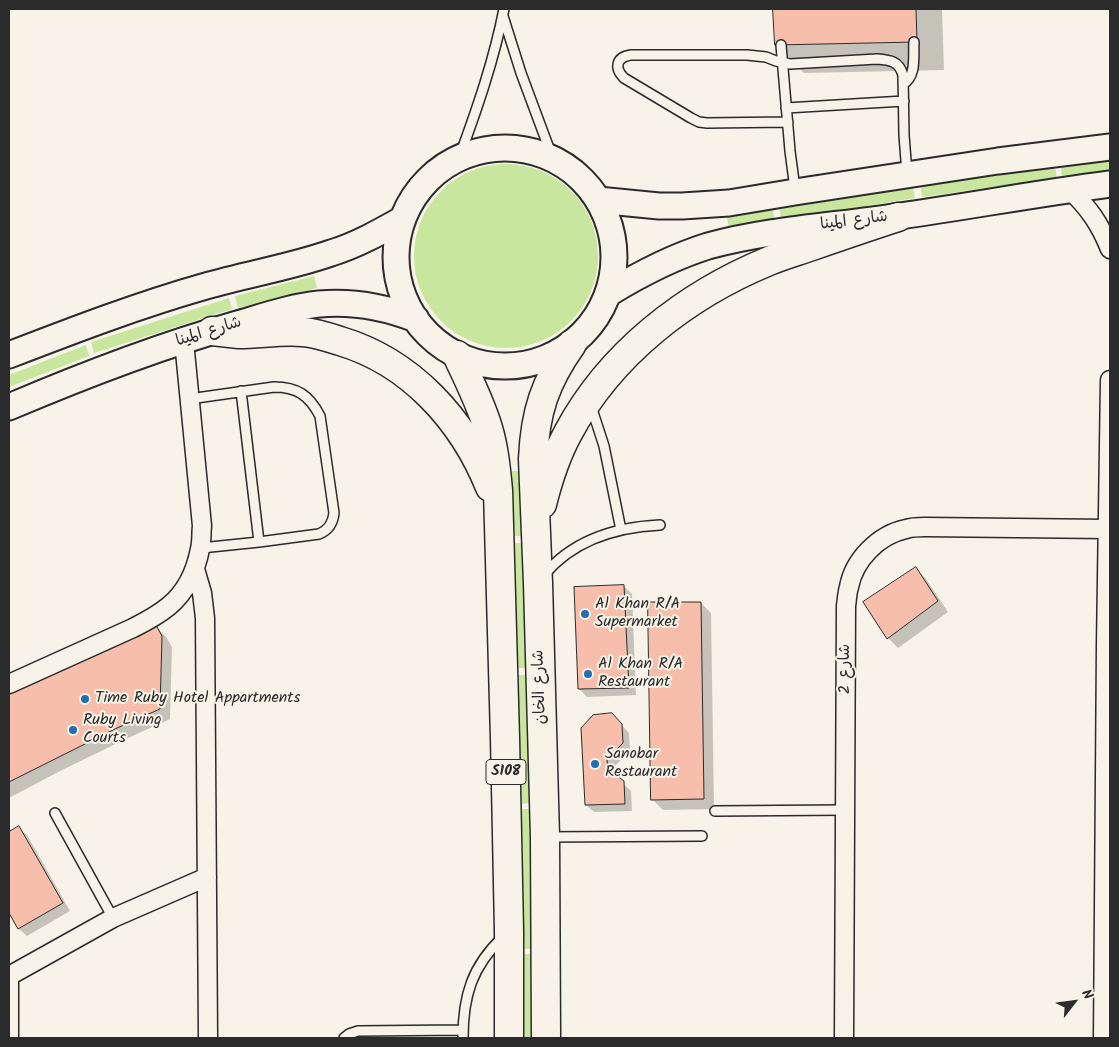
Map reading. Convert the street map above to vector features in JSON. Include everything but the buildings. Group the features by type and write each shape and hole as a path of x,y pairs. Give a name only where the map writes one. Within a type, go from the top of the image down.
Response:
{"main road":[{"path":"598,200 659,206 706,206 998,161 1110,147"},
{"path":"506,148 536,153 553,159 577,176 588,187 598,200 605,214 610,229 614,261 609,293 603,306 584,333 572,344 546,359 516,366 501,366 486,364 457,355 434,339 416,318 402,292 397,263 397,248 404,219 417,194 426,183 436,173 459,158 475,152 506,148"},
{"name":"شارع المينا","path":"609,293 632,278 682,255 708,246 763,234 898,217 1110,184"},
{"path":"536,535 540,508 548,482 567,435 589,399 612,370 646,336 682,309 721,284 770,261 898,217"},
{"path":"9,355 70,332 206,286 334,252 369,238 404,219"},
{"name":"شارع المينا","path":"9,407 100,370 212,331 300,307 319,304 359,304 416,318"},
{"path":"212,331 238,334 291,332 318,334 348,343 377,355 392,364 406,373 432,396 459,429 480,465 498,506"},
{"name":"شارع الخان","path":"546,1038 545,837 533,459 534,438 542,398 560,361 572,344"},
{"name":"S108","path":"457,355 482,410 496,470 505,738 509,1038"}],"street":[{"path":"1069,190 1091,212 1105,235 1110,249"},
{"path":"9,684 152,618 175,600 195,569 201,548 202,526 184,341"},
{"path":"1103,1038 1110,380"},
{"name":"شارع 2","path":"844,1038 846,606 849,586 856,566 869,549 885,537 905,529 925,527 1107,529"},
{"path":"195,569 202,593 205,618 208,1038"},
{"path":"9,1038 9,976 113,918 207,877"}],"lane":[{"path":"459,158 484,88 504,12"},
{"path":"504,12 521,74 553,159"},
{"path":"903,84 912,76 914,42"},
{"path":"781,45 795,192"},
{"path":"788,122 698,122 624,78 617,67 619,60 624,56 757,55 790,64 878,59 892,61 901,69 903,75 907,175"},
{"path":"786,108 904,101"},
{"path":"189,399 274,386 297,390 306,397 320,416 334,513 332,524 319,534 201,548"},
{"path":"241,391 259,542"},
{"path":"589,399 604,446 621,530"},
{"path":"538,583 557,562 574,549 594,538 621,530 660,525"},
{"path":"715,811 845,810"},
{"path":"55,813 113,918"},
{"path":"545,837 702,836"},
{"path":"344,1038 358,1031 463,1034 465,1003 474,975 484,959 509,931"}],"green space":[{"path":"1110,161 1110,172 1062,178 1061,167"},
{"path":"515,164 524,165 550,175 565,185 577,197 587,212 594,229 597,238 597,274 587,300 577,315 565,327 550,337 524,347 497,348 488,347 462,337 447,327 435,315 425,300 415,274 414,247 415,238 425,212 435,197 447,185 462,175 488,165"},
{"path":"1055,167 1057,178 922,197 921,186"},
{"path":"913,188 915,198 781,220 780,209"},
{"path":"773,210 775,221 729,229 727,217"},
{"path":"314,276 317,288 238,308 235,296"},
{"path":"229,298 232,309 94,353 91,342"},
{"path":"86,345 89,356 9,387 9,375"},
{"path":"509,471 520,471 522,536 511,536"},
{"path":"511,543 523,543 527,668 516,668"},
{"path":"516,675 527,675 531,803 520,804"},
{"path":"520,809 532,809 532,949 521,949"},
{"path":"521,954 533,954 534,1038 522,1038"}],"place":[{"name":"Al Khan R/A Supermarket","path":"585,614"},
{"name":"Al Khan R/A Restaurant","path":"588,674"},
{"name":"Time Ruby Hotel Appartments","path":"85,699"},
{"name":"Ruby Living Courts","path":"73,730"},
{"name":"Sanobar Restaurant","path":"595,764"}]}
